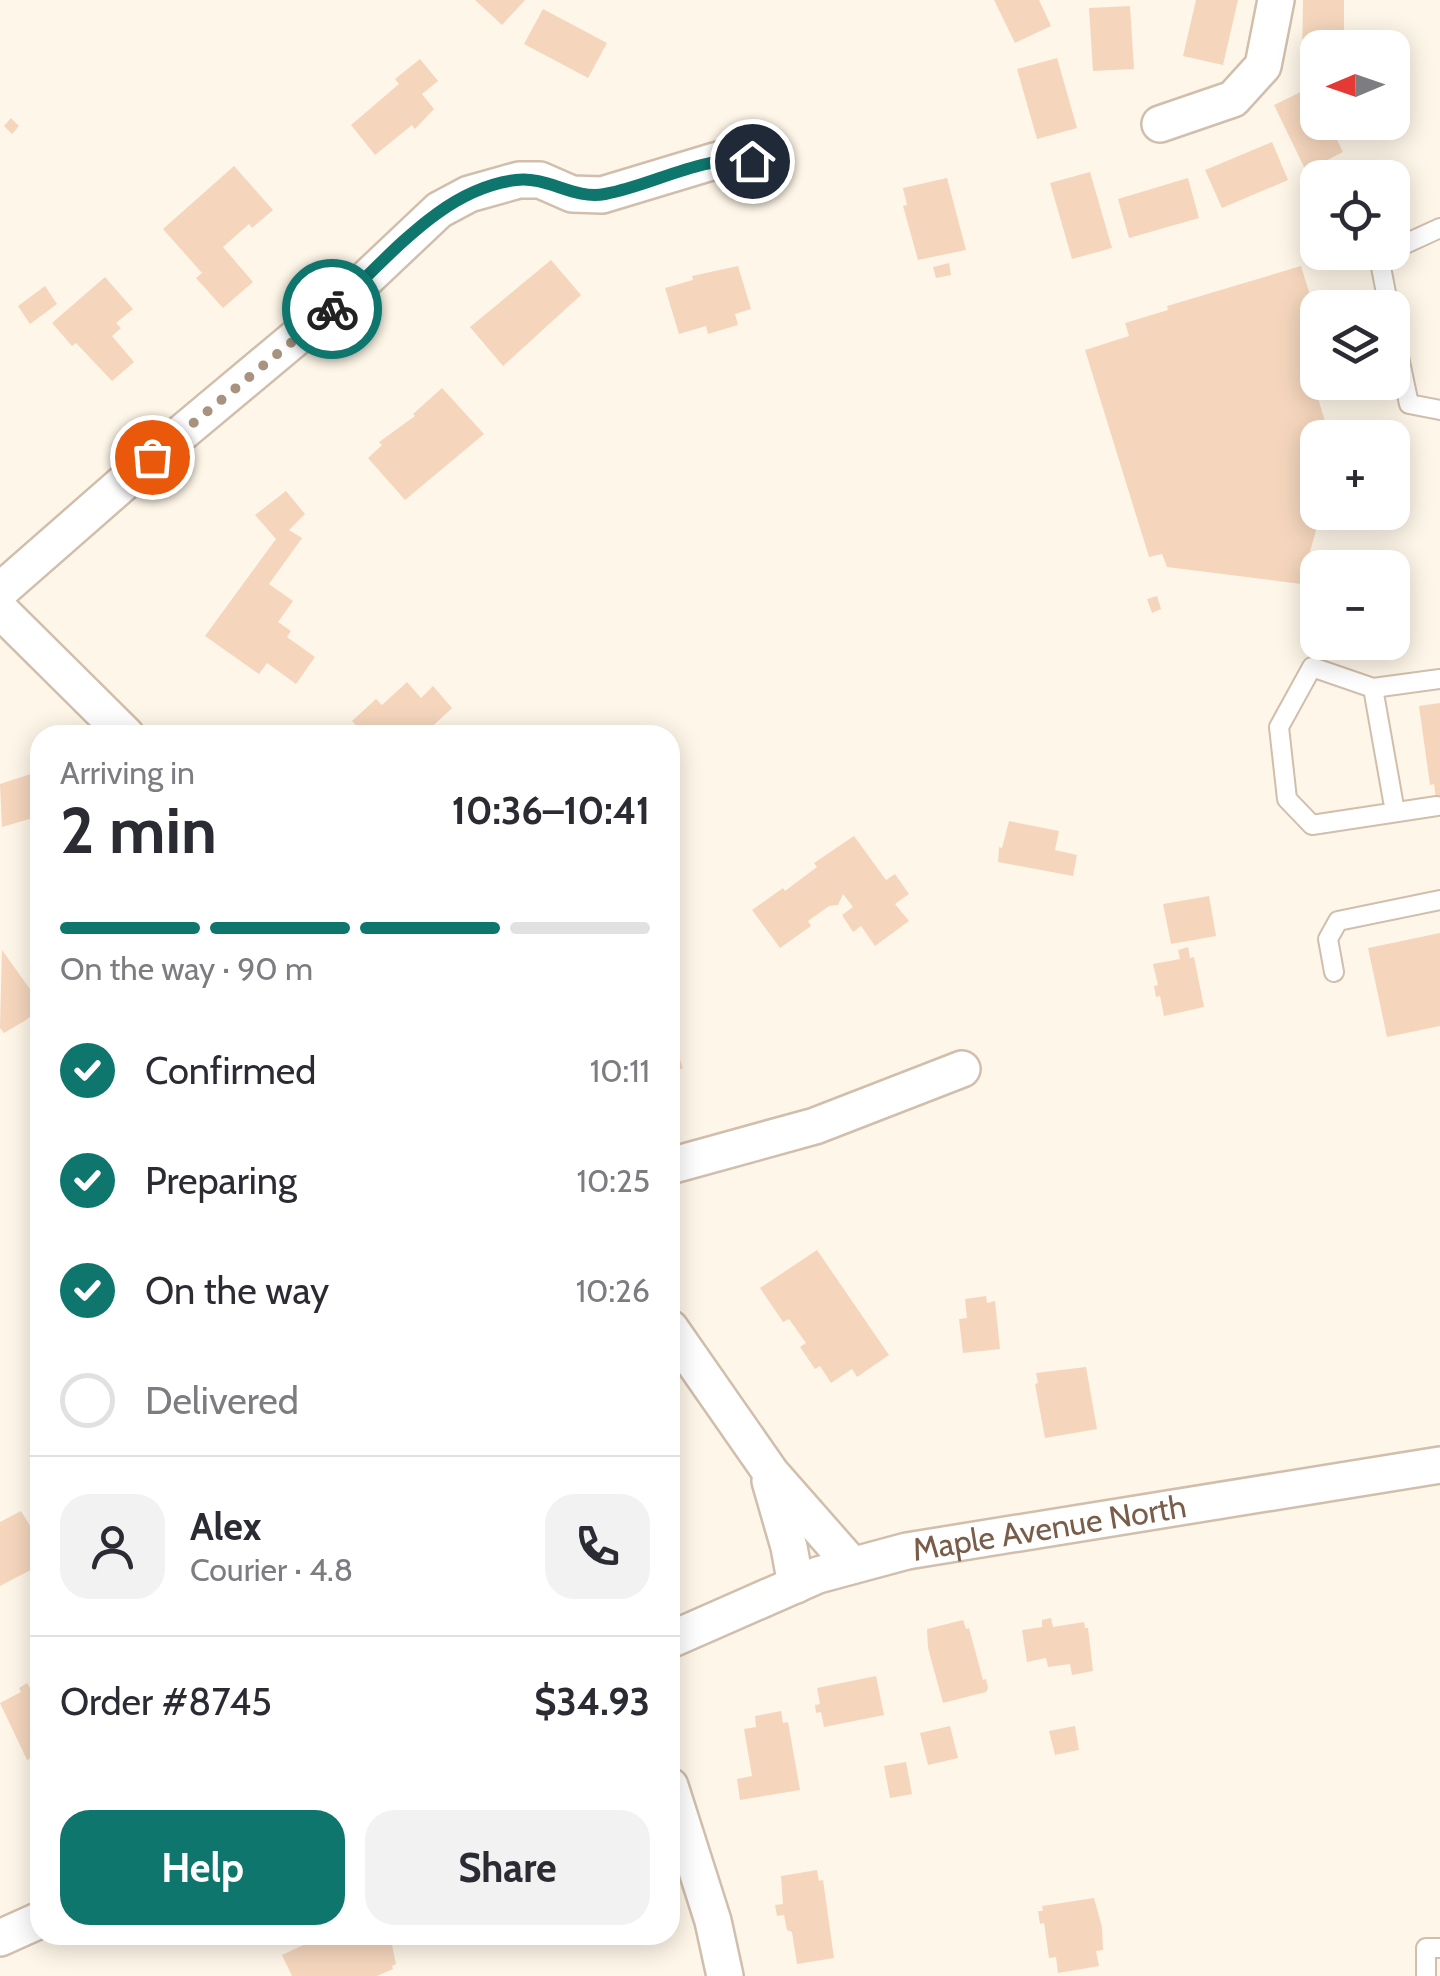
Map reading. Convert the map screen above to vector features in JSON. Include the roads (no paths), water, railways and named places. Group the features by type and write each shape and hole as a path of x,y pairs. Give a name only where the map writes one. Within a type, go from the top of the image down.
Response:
{"street":[{"path":"1160,124 1234,99 1263,66 1276,0"},
{"path":"0,591 152,457 352,292 440,210 469,194 519,180 540,180 572,194 602,195 718,160 752,161"},
{"path":"0,610 116,725"},
{"path":"680,1163 815,1126 962,1069"},
{"path":"680,1342 759,1457 851,1564"},
{"path":"759,1457 790,1547 796,1585"},
{"name":"Maple Avenue North","path":"680,1636 851,1564 965,1540 1440,1465"},
{"path":"680,1817 713,1921 724,1976"},
{"path":"0,1938 30,1924"}],"lane":[{"path":"1410,242 1440,228"},
{"path":"1408,400 1409,404 1440,410"},
{"path":"1437,806 1312,825 1287,799 1279,727 1312,667 1373,688 1440,679"},
{"path":"1373,688 1395,812"},
{"path":"1334,972 1328,939 1338,922 1440,900"},
{"path":"1426,1976 1433,1948"}]}
